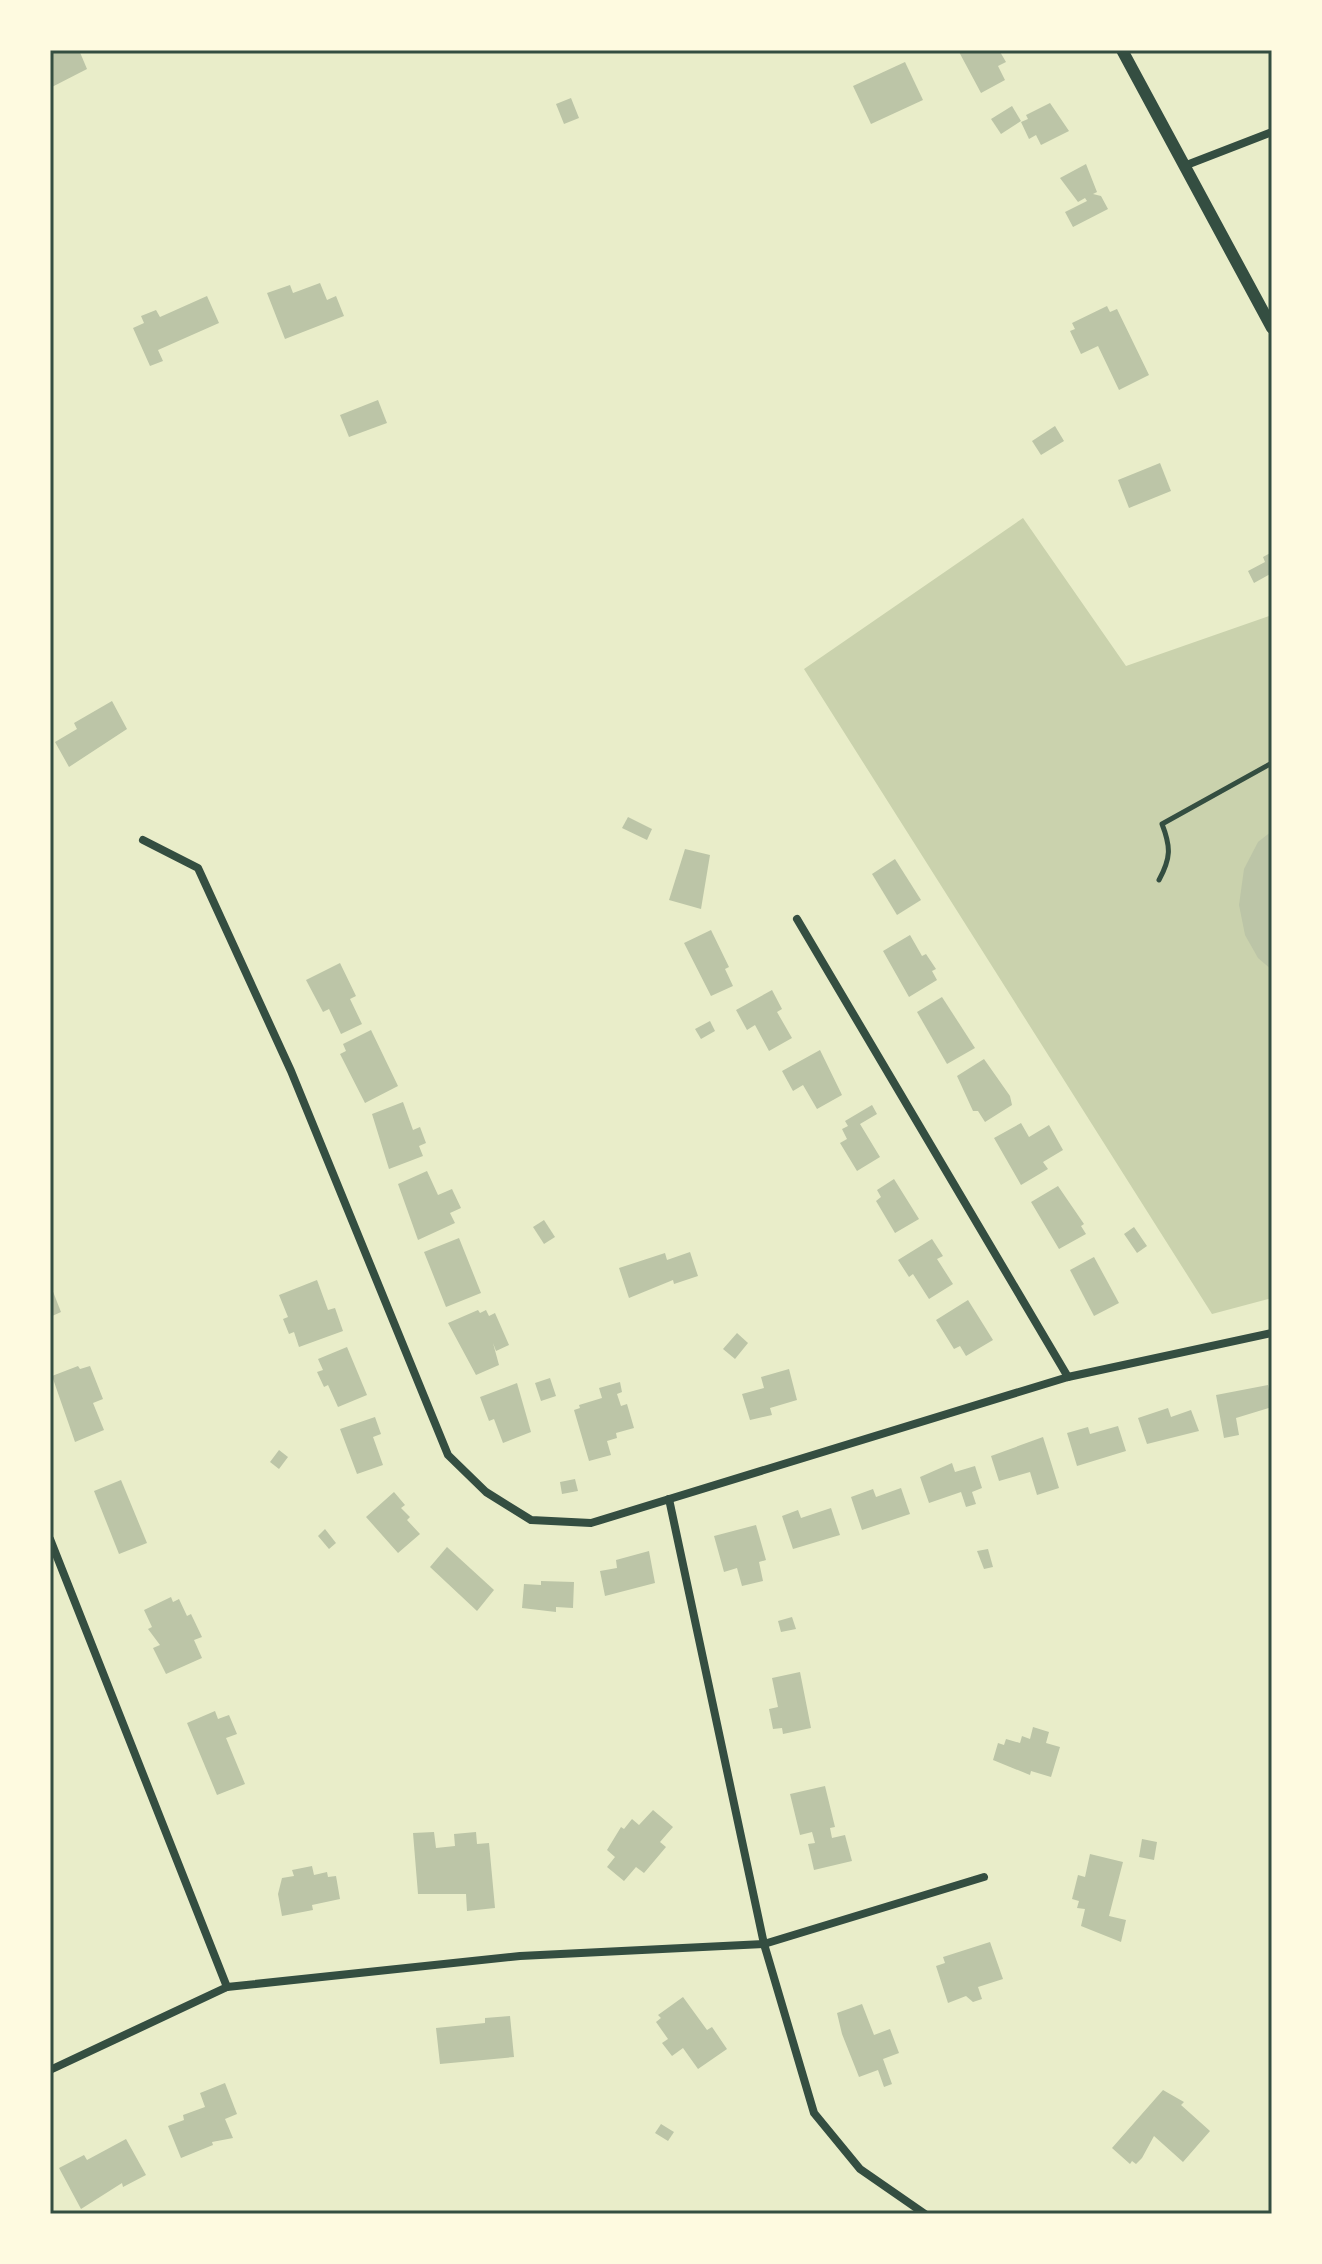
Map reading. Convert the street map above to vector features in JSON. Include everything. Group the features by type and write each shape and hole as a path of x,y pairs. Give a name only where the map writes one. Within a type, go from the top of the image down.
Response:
{"street":[{"path":"1122,50 1272,328"},
{"path":"1184,166 1272,132"},
{"path":"143,840 198,868 291,1071 448,1455 486,1492 531,1520 591,1523 1068,1377 1272,1333"},
{"path":"797,919 1068,1377"},
{"path":"669,1499 764,1944 814,2113 860,2169 925,2214"},
{"path":"50,1539 227,1987"},
{"path":"50,2070 227,1987 520,1956 764,1944 984,1877"}],"lane":[{"path":"1159,880 1169,861 1170,845 1162,824 1272,763"}],"green space":[{"path":"1023,518 1126,666 1272,615 1272,1298 1212,1314 804,669"}],"building":[{"path":"79,50 87,69 50,88 50,52"},
{"path":"958,50 999,50 1006,62 998,66 1005,80 981,93"},
{"path":"905,62 923,100 871,124 853,86"},
{"path":"571,98 579,118 564,124 556,104"},
{"path":"1050,103 1069,131 1041,145 1036,135 1029,139 1021,122 1028,119 1026,115"},
{"path":"1012,106 1021,121 1001,134 991,119"},
{"path":"1086,164 1097,192 1093,194 1101,196 1108,209 1073,227 1065,212 1087,201 1085,198 1078,202 1060,178"},
{"path":"320,283 327,300 336,296 344,316 285,339 267,293 290,285 293,293"},
{"path":"207,296 219,323 158,350 163,361 150,366 133,328 144,323 141,316 156,310 160,317"},
{"path":"1107,306 1110,312 1117,309 1149,375 1119,390 1098,346 1081,354 1070,331 1075,329 1072,323"},
{"path":"378,400 387,423 349,437 340,415"},
{"path":"1055,426 1064,441 1041,455 1032,441"},
{"path":"1160,463 1171,491 1129,508 1118,480"},
{"path":"1272,552 1272,573 1254,583 1248,571 1265,562 1263,557"},
{"path":"112,701 127,729 69,767 55,742 77,729 74,723"},
{"path":"628,817 652,829 647,840 622,828"},
{"path":"1272,831 1272,970 1258,958 1245,935 1239,905 1244,869 1258,842"},
{"path":"685,849 710,855 701,909 669,900"},
{"path":"895,859 921,900 897,915 872,874"},
{"path":"711,930 729,967 725,969 733,986 711,996 684,943"},
{"path":"910,935 922,956 926,954 936,969 932,971 937,980 909,997 883,951"},
{"path":"340,963 356,996 350,999 362,1024 341,1034 329,1009 323,1012 306,980"},
{"path":"772,990 782,1009 777,1012 792,1038 769,1051 755,1025 747,1030 736,1010"},
{"path":"942,997 975,1048 947,1064 917,1012"},
{"path":"710,1021 715,1031 701,1039 695,1029"},
{"path":"371,1030 398,1086 365,1103 340,1054 346,1051 343,1044"},
{"path":"820,1050 842,1095 817,1109 803,1085 793,1091 782,1071"},
{"path":"984,1059 1010,1096 1012,1105 985,1122 978,1111 973,1111 957,1076"},
{"path":"403,1102 413,1130 420,1127 426,1143 419,1146 423,1156 389,1169 372,1114"},
{"path":"872,1105 877,1114 860,1124 880,1157 857,1171 840,1143 847,1139 842,1129 848,1126 845,1121"},
{"path":"1021,1123 1029,1137 1049,1125 1063,1150 1043,1162 1048,1169 1021,1185 994,1138"},
{"path":"427,1171 438,1195 452,1189 461,1208 450,1213 455,1223 418,1240 398,1184"},
{"path":"894,1179 919,1219 895,1233 876,1201 881,1197 877,1190"},
{"path":"1058,1186 1084,1224 1081,1226 1086,1234 1059,1249 1031,1202"},
{"path":"544,1220 555,1237 544,1244 533,1227"},
{"path":"1134,1227 1147,1246 1137,1253 1124,1234"},
{"path":"459,1238 481,1293 446,1307 424,1252"},
{"path":"932,1239 943,1256 937,1259 953,1284 929,1299 913,1274 909,1277 898,1260"},
{"path":"690,1252 698,1276 674,1284 673,1280 629,1298 619,1268 665,1253 667,1260"},
{"path":"1094,1257 1119,1303 1094,1316 1070,1270"},
{"path":"317,1280 328,1310 335,1308 343,1331 299,1347 294,1332 289,1334 283,1319 288,1317 279,1295"},
{"path":"50,1284 61,1312 50,1317"},
{"path":"968,1300 993,1340 966,1356 960,1346 954,1349 936,1320"},
{"path":"478,1310 480,1313 486,1310 489,1316 495,1313 509,1345 496,1351 493,1343 499,1365 476,1375 448,1323"},
{"path":"737,1333 748,1343 735,1359 723,1349"},
{"path":"347,1347 367,1395 338,1407 328,1385 324,1387 317,1372 323,1370 318,1359"},
{"path":"78,1366 80,1369 90,1366 103,1399 93,1403 104,1430 75,1442 52,1376"},
{"path":"789,1369 797,1400 770,1408 772,1415 750,1420 742,1394 764,1388 761,1377"},
{"path":"550,1378 556,1396 541,1401 535,1383"},
{"path":"620,1382 622,1392 617,1394 621,1406 627,1404 634,1428 616,1433 617,1438 607,1441 611,1455 589,1461 574,1410 580,1408 579,1405 602,1398 599,1388"},
{"path":"517,1383 531,1432 503,1443 494,1419 489,1421 480,1397"},
{"path":"1268,1385 1272,1407 1236,1418 1239,1435 1224,1438 1216,1395"},
{"path":"1168,1408 1171,1417 1191,1410 1199,1431 1147,1444 1138,1418"},
{"path":"375,1417 381,1434 373,1437 383,1465 357,1474 340,1429"},
{"path":"1118,1426 1126,1451 1077,1466 1067,1433 1088,1427 1090,1434"},
{"path":"1043,1437 1059,1488 1037,1495 1030,1472 999,1481 991,1456"},
{"path":"279,1450 288,1457 279,1469 270,1462"},
{"path":"952,1463 955,1472 975,1466 982,1488 972,1492 976,1504 966,1507 961,1492 929,1503 920,1477"},
{"path":"575,1479 578,1491 562,1494 560,1482"},
{"path":"121,1480 147,1543 119,1554 94,1491"},
{"path":"901,1488 910,1514 862,1530 851,1497 873,1489 876,1497"},
{"path":"394,1492 405,1505 401,1508 410,1517 407,1520 420,1534 398,1553 366,1517"},
{"path":"831,1508 840,1535 793,1549 782,1516 798,1510 801,1518"},
{"path":"756,1525 766,1560 759,1562 763,1581 742,1586 737,1568 724,1572 714,1536"},
{"path":"325,1529 336,1543 329,1549 318,1536"},
{"path":"447,1547 494,1590 477,1611 430,1567"},
{"path":"988,1549 993,1567 984,1569 977,1551"},
{"path":"649,1551 655,1583 605,1596 600,1571 617,1568 616,1560"},
{"path":"541,1581 574,1582 573,1608 556,1607 556,1612 522,1608 524,1584 541,1585"},
{"path":"171,1597 173,1602 179,1599 187,1616 191,1614 202,1637 194,1640 202,1658 166,1674 153,1648 160,1645 148,1629 152,1627 144,1610"},
{"path":"792,1617 796,1629 781,1632 778,1621"},
{"path":"800,1672 811,1728 783,1734 782,1728 773,1729 769,1709 778,1707 772,1678"},
{"path":"215,1711 218,1719 229,1715 237,1734 226,1738 245,1784 217,1795 187,1723"},
{"path":"1033,1727 1049,1732 1046,1743 1060,1747 1051,1777 1031,1771 1030,1775 993,1760 998,1743 1004,1745 1006,1739 1020,1743 1022,1736 1030,1739"},
{"path":"825,1786 835,1827 830,1828 832,1838 845,1835 852,1861 814,1870 808,1844 815,1843 812,1832 800,1835 790,1794"},
{"path":"653,1810 673,1827 660,1842 666,1847 644,1873 636,1867 624,1881 607,1867 615,1857 607,1850 621,1827 624,1829 632,1819 639,1825"},
{"path":"434,1832 436,1848 455,1846 454,1834 476,1832 477,1844 489,1843 495,1908 467,1911 466,1894 418,1894 413,1833"},
{"path":"1142,1839 1157,1842 1154,1860 1139,1857"},
{"path":"1090,1854 1123,1862 1109,1916 1126,1920 1121,1942 1081,1926 1085,1909 1077,1908 1079,1901 1072,1899 1078,1875 1085,1877"},
{"path":"312,1866 314,1875 327,1872 328,1877 336,1876 340,1899 312,1905 313,1910 282,1916 278,1894 282,1878 294,1876 292,1870"},
{"path":"990,1942 1003,1979 978,1987 982,1999 973,2002 966,1996 948,2003 936,1966 945,1963 943,1957"},
{"path":"683,1997 707,2030 712,2027 727,2049 698,2069 683,2048 672,2056 662,2043 668,2039 656,2022 661,2018 658,2015"},
{"path":"862,2004 874,2035 890,2029 899,2053 883,2059 892,2084 884,2087 878,2070 859,2077 842,2034 837,2013"},
{"path":"510,2016 514,2057 440,2064 436,2028 485,2023 485,2018"},
{"path":"225,2083 237,2114 225,2119 233,2138 212,2142 213,2145 181,2158 168,2126 184,2120 183,2115 205,2107 200,2093"},
{"path":"1163,2090 1184,2102 1181,2105 1210,2131 1183,2162 1154,2136 1142,2158 1136,2164 1132,2161 1130,2164 1112,2148"},
{"path":"661,2124 674,2132 668,2141 655,2133"},
{"path":"126,2139 146,2175 123,2187 122,2183 81,2209 59,2168 84,2155 87,2160"}]}
